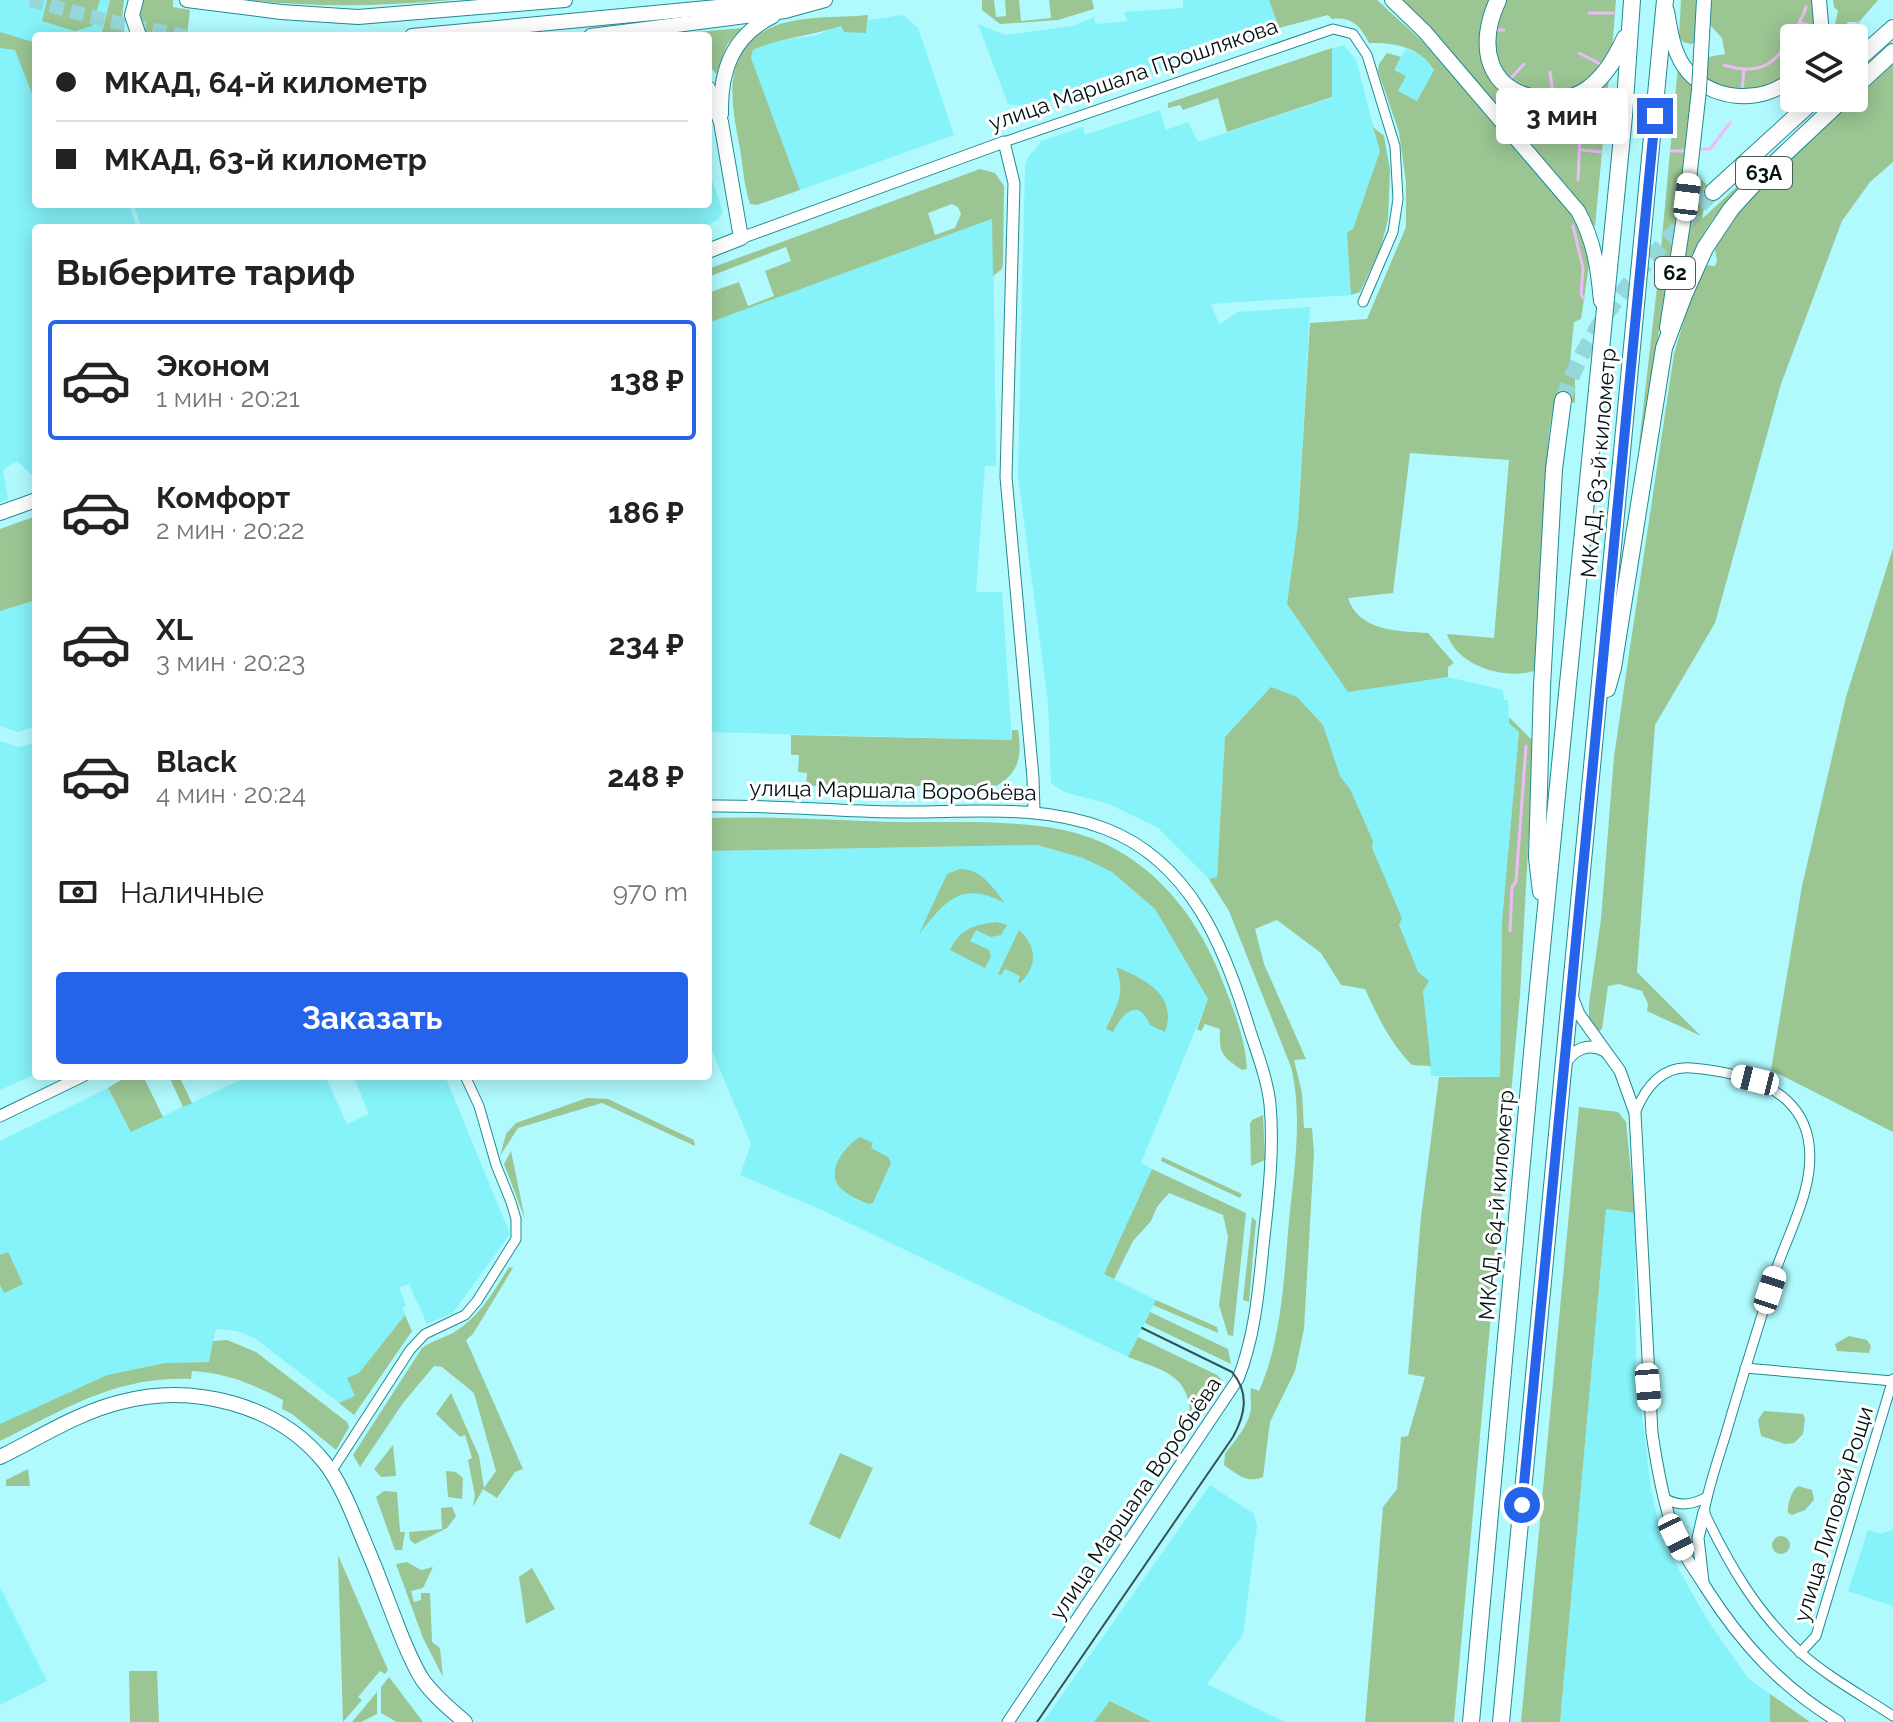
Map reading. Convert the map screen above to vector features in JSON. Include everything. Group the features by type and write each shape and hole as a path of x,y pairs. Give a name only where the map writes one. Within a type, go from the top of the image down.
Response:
{"highway":[{"path":"1498,0 1486,37 1489,61 1511,90 1529,98 1557,100 1589,89 1607,71 1630,29"},
{"name":"МКАД, 63-й километр","path":"1567,693 1624,116 1632,0"},
{"name":"МКАД, 63-й километр","path":"1570,987 1665,1"},
{"path":"1868,50 1893,28"},
{"path":"1868,75 1893,52"},
{"path":"1713,192 1801,112"},
{"name":"63A","path":"1664,348 1698,260 1722,220 1745,193 1829,112"},
{"path":"1595,737 1613,668 1664,348"},
{"path":"1546,925 1537,858 1542,695 1554,469 1563,400"},
{"name":"МКАД, 64-й километр","path":"1471,1722 1567,693"},
{"path":"1501,1722 1570,987"}],"main road":[{"path":"136,0 132,15 138,32"},
{"path":"187,0 281,12 358,17 565,0"},
{"path":"627,32 825,0"},
{"path":"1392,0 1425,32 1578,211 1589,230 1597,259 1603,318"},
{"name":"62","path":"1664,348 1687,197 1699,90 1704,0"},
{"path":"1819,0 1821,24"},
{"path":"1665,1 1675,47 1682,64 1696,82 1715,92 1736,96 1757,96 1780,87"},
{"path":"461,32 788,5"},
{"path":"721,122 722,82 739,40 753,27 788,5"},
{"path":"636,31 641,32"},
{"path":"712,98 721,122 741,238"},
{"name":"улица Маршала Прошлякова","path":"712,249 741,238"},
{"path":"0,513 32,501"},
{"path":"0,1457 110,1405 152,1396 192,1395 230,1402 278,1423 304,1441 331,1472 356,1521 415,1666 436,1695 465,1722"}],"street":[{"name":"улица Маршала Прошлякова","path":"741,238 1004,142 1333,29 1347,31 1358,38 1367,55 1395,146 1398,199 1393,232 1363,302"},
{"path":"1004,142 1014,183 1006,477 1034,811"},
{"name":"улица Маршала Воробьёва","path":"712,806 897,812 1034,811 1079,820 1119,835 1155,859 1195,900 1214,932 1246,1017 1265,1078 1271,1133 1268,1196 1254,1325 1238,1379 1008,1722"},
{"path":"1570,987 1579,1014 1620,1071 1635,1113 1648,1387 1657,1470 1676,1537 1688,1561 1740,1637 1773,1673 1807,1702 1839,1722"},
{"path":"1563,1070 1569,1056 1583,1048 1591,1046 1606,1052"},
{"path":"1635,1113 1645,1092 1667,1072 1686,1067 1713,1070 1755,1080 1773,1090 1789,1102 1808,1138 1805,1191 1745,1368 1707,1497 1698,1538 1703,1583"},
{"path":"0,1116 75,1080"},
{"path":"331,1472 410,1350 425,1334 446,1326 471,1308 516,1239 511,1202 467,1080"},
{"path":"1628,1089 1645,1092"},
{"path":"1745,1368 1893,1380"},
{"name":"улица Липовой Рощи","path":"1800,1653 1816,1636 1893,1380"},
{"path":"1664,1498 1680,1504 1707,1497"},
{"path":"1704,1512 1745,1589 1764,1616 1800,1653 1893,1716"}],"shaded area":[{"path":"0,0 110,0 102,32 32,32 32,208 130,208 136,224 32,224 32,475 17,461 3,470 8,499 0,502"},
{"path":"1269,0 1279,28 1152,74 1148,66 1031,108 1008,104 978,24 1005,35 1072,26 1094,17 1096,24 1127,21 1124,12 1183,8 1183,1"},
{"path":"903,15 918,28 954,135 800,190 751,58 753,50 775,40 814,36 842,25 866,33 868,20"},
{"path":"1344,45 1356,60 1380,151 1353,229 1347,232 1351,295 1211,304 1219,324 1238,312 1310,307 1298,523 1287,604 1348,691 1448,677 1503,690 1504,700 1508,700 1509,722 1519,732 1502,921 1500,1077 1431,1076 1423,990 1399,924 1402,918 1371,848 1373,841 1350,789 1340,776 1323,725 1271,688 1225,737 1217,877 1209,879 1158,828 1109,804 1064,792 1051,783 1048,702 1018,476 1025,166 1028,157 1042,141 1083,127 1085,135 1160,110 1166,130 1188,122 1198,142 1332,98 1332,48"},
{"path":"1406,48 1428,59 1434,70 1417,101 1398,91 1394,70"},
{"path":"712,180 723,212 718,220 709,224 140,224 134,208 712,208"},
{"path":"993,219 996,466 985,466 976,592 1002,592 1012,740 712,732 712,322"},
{"path":"32,601 32,727 18,732 0,726 0,611"},
{"path":"0,741 19,747 32,744 32,1076 0,1090"},
{"path":"1037,845 1083,858 1112,872 1155,909 1208,999 1141,1163 1152,1169 1104,1274 1156,1300 1128,1357 824,1211 740,1175 751,1144 712,1051 712,851"},
{"path":"240,1080 327,1080 347,1124 369,1114 355,1080 447,1080 510,1234 453,1313 427,1324 409,1284 399,1287 406,1306 403,1308 405,1315 359,1373 355,1396 339,1403 256,1339 237,1331 216,1329 209,1362 165,1363 107,1375 0,1424 0,1141 108,1088 131,1131"},
{"path":"1606,1209 1635,1213 1636,1367 1651,1489 1662,1539 1706,1618 1748,1678 1770,1694 1770,1722 1560,1722"},
{"path":"1210,1485 1254,1514 1257,1526 1243,1635 1207,1684 1285,1722 1152,1722 1111,1701 1094,1722 1043,1722"},
{"path":"1868,1530 1880,1534 1893,1530 1893,1606 1848,1591"},
{"path":"0,1587 47,1681 0,1705"}],"green space":[{"path":"47,0 100,0 92,26 75,31 42,21"},
{"path":"110,0 124,0 124,32 102,32"},
{"path":"144,0 173,0 173,7 190,10 187,32 145,32 140,15"},
{"path":"249,0 452,0 350,5"},
{"path":"982,0 994,0 996,17 1006,16 1005,0 1019,0 1021,21 1051,18 1049,0 1092,0 1094,9 1058,20 1000,24 982,10"},
{"path":"1269,0 1377,0 1421,40 1572,211 1586,243 1589,265 1581,319 1574,322 1570,362 1575,363 1575,403 1555,398 1549,433 1537,665 1534,671 1509,674 1483,668 1461,655 1447,634 1494,638 1509,460 1410,453 1393,593 1348,598 1361,618 1381,628 1428,633 1454,663 1448,667 1448,677 1348,692 1287,604 1298,523 1310,323 1367,319 1406,227 1406,182 1399,132 1378,71 1379,64 1387,53 1401,57 1394,70 1406,76 1398,91 1417,101 1434,70 1414,51 1369,43 1359,28 1345,19 1332,19 1328,15 1279,28"},
{"path":"1398,0 1492,0 1481,36 1483,63 1547,106 1609,76 1595,227 1570,189"},
{"path":"1503,0 1616,0 1612,50 1608,61 1575,90 1543,94 1517,85 1506,76 1494,51 1494,23"},
{"path":"1681,0 1697,0 1696,42 1691,44 1683,42 1679,36"},
{"path":"1710,0 1815,0 1814,24 1780,24 1780,82 1762,90 1741,90 1706,80 1708,57 1725,54 1722,38 1710,25"},
{"path":"1833,0 1878,0 1859,22 1846,24 1835,24 1838,11"},
{"path":"868,15 866,33 844,32 841,26 753,50 751,58 800,190 757,205 750,204 733,98 736,66 743,51 754,39 781,24 805,19"},
{"path":"742,28 727,45 716,74 712,69 712,32 697,32"},
{"path":"0,32 32,42 32,94 15,50 0,48"},
{"path":"1332,48 1332,97 1227,132 1218,98 1183,110 1180,105 1168,108 1168,103"},
{"path":"1893,63 1893,162 1870,182 1842,221 1781,384 1715,623 1655,725 1637,972 1701,1036 1647,1011 1648,1004 1642,991 1619,984 1608,986 1602,1029 1598,1032 1589,1020 1589,1004 1601,919 1614,757 1674,354 1692,293 1705,265 1715,266 1715,249 1747,201 1841,112 1868,112 1868,87"},
{"path":"1678,66 1693,82 1642,445 1639,444"},
{"path":"1373,127 1384,136 1390,170 1388,219 1381,247 1360,292 1351,295 1347,232 1353,229 1380,151"},
{"path":"1758,167 1713,219 1682,280 1679,279 1696,181 1702,180 1707,185 1703,189 1707,193 1702,219"},
{"path":"980,169 995,173 1004,186 1003,263 1002,269 993,276 992,219 712,322 712,292 739,282 748,306 774,296 765,271 791,261 786,247 712,275 712,268","holes":["952,204 958,207 961,214 955,228 935,235 928,213"]},
{"path":"32,517 32,601 0,611 0,529"},
{"path":"1893,548 1893,1132 1771,1070 1802,886 1846,697"},
{"path":"1271,687 1297,697 1323,725 1340,776 1350,789 1373,841 1372,848 1402,918 1399,925 1418,972 1429,981 1423,991 1431,1066 1412,1065 1404,1057 1380,1020 1365,989 1341,985 1321,953 1277,920 1255,929 1264,964 1306,1059 1294,1060 1302,1093 1304,1128 1312,1128 1314,1153 1304,1329 1295,1371 1270,1422 1263,1477 1252,1479 1242,1477 1224,1465 1225,1454 1248,1421 1251,1388 1259,1391 1277,1329 1295,1163 1295,1086 1291,1067 1229,911 1209,879 1217,877 1225,737"},
{"path":"1509,717 1534,742 1520,995 1454,1722 1365,1722 1383,1507 1397,1489 1401,1437 1408,1436 1425,1377 1408,1374 1421,1217 1439,1077 1500,1077 1502,921 1519,732 1509,723"},
{"path":"1012,730 1018,730 1018,762 1010,775 996,786 806,786 807,773 798,772 799,755 791,755 791,735 1012,740"},
{"path":"712,818 1011,823 1058,829 1103,843 1145,869 1164,886 1195,926 1208,947 1232,1006 1247,1069 1242,1070 1223,1054 1220,1029 1205,1024 1201,1031 1197,1029 1208,999 1155,909 1112,872 1083,858 1037,845 712,851"},
{"path":"960,869 981,876 1005,903 977,893 956,897 946,903 919,934 947,874"},
{"path":"996,922 1007,925 1001,935 991,937 976,930 970,941 989,950 991,956 985,968 950,950 968,929"},
{"path":"1019,930 1029,943 1033,956 1030,970 1020,983 1020,976 1005,969 1001,975 998,974"},
{"path":"1116,967 1148,983 1163,998 1168,1019 1165,1032 1150,1025 1140,1011 1135,1010 1125,1014 1113,1032 1106,1029 1120,992"},
{"path":"121,1080 145,1080 163,1117 131,1132 108,1088"},
{"path":"171,1080 181,1080 192,1103 183,1107"},
{"path":"587,1098 608,1099 694,1140 695,1146 602,1103 518,1128 500,1156 506,1134 516,1123"},
{"path":"1579,1107 1618,1112 1626,1122 1635,1213 1606,1209 1560,1722 1521,1722"},
{"path":"1263,1115 1265,1160 1251,1166 1250,1124"},
{"path":"860,1137 873,1143 871,1148 888,1157 891,1163 873,1203 868,1204 844,1191 835,1178 842,1154"},
{"path":"511,1151 525,1219 504,1164"},
{"path":"1162,1157 1242,1194 1240,1198 1161,1161"},
{"path":"1152,1169 1246,1213 1233,1336 1228,1335 1219,1305 1228,1237 1223,1215 1169,1193 1133,1241 1114,1279 1104,1274"},
{"path":"1252,1217 1256,1221 1249,1302 1243,1300"},
{"path":"8,1252 23,1284 4,1293 0,1285 0,1255"},
{"path":"509,1267 513,1268 473,1334 466,1340 523,1469 515,1472 497,1498 483,1489 473,1507 475,1496 468,1460 472,1458 465,1435 460,1437 436,1414 451,1393 479,1456 484,1488 496,1471 474,1393 442,1367 434,1366 403,1403 360,1467 353,1455 422,1348 456,1331 473,1318"},
{"path":"1156,1300 1217,1327 1218,1333 1153,1305"},
{"path":"1150,1312 1228,1349 1231,1364 1145,1323"},
{"path":"405,1315 412,1331 354,1415 339,1403 355,1396 347,1378 359,1373"},
{"path":"1849,1336 1867,1340 1871,1346 1869,1353 1837,1351 1835,1344"},
{"path":"1138,1337 1217,1375 1223,1381 1204,1411 1190,1416 1189,1402 1179,1382 1162,1370 1128,1357"},
{"path":"227,1340 256,1352 347,1422 349,1427 336,1450 282,1409 283,1400 239,1380 192,1371 191,1379 138,1383 92,1397 0,1441 0,1424 107,1375 165,1363 209,1362 213,1341"},
{"path":"1764,1411 1803,1414 1803,1434 1794,1443 1785,1444 1761,1436 1758,1420"},
{"path":"393,1445 396,1476 381,1477 374,1469"},
{"path":"840,1453 873,1468 840,1539 809,1524"},
{"path":"28,1469 30,1486 6,1486 6,1480"},
{"path":"446,1471 456,1472 463,1478 462,1499 448,1497"},
{"path":"1798,1486 1812,1490 1814,1500 1805,1510 1792,1515 1788,1513 1789,1502"},
{"path":"384,1491 397,1492 400,1532 405,1532 402,1550 395,1550 376,1497"},
{"path":"452,1507 456,1516 447,1528 415,1544 410,1540 409,1532 442,1529 441,1508"},
{"path":"1781,1536 1790,1545 1781,1554 1772,1545"},
{"path":"338,1555 388,1670 385,1674 380,1671 358,1697 362,1700 343,1722"},
{"path":"407,1562 421,1570 433,1567 423,1588 411,1591 414,1602 421,1600 421,1593 430,1593 432,1642 440,1648 443,1677 423,1638 396,1564"},
{"path":"532,1568 555,1609 526,1624 519,1577"},
{"path":"129,1671 157,1671 159,1722 130,1722"},
{"path":"389,1677 423,1722 397,1722 381,1713 381,1687"},
{"path":"377,1692 377,1714 361,1722 352,1722"},
{"path":"1770,1694 1810,1722 1770,1722"},
{"path":"1110,1701 1152,1722 1094,1722"}],"waterway":[{"path":"1724,65 1749,69 1768,64 1789,41 1806,7"},
{"path":"1589,13 1613,13"},
{"path":"1494,30 1504,30"},
{"path":"1579,53 1602,65"},
{"path":"1511,78 1524,64"},
{"path":"1742,91 1744,69"},
{"path":"1550,72 1553,94"},
{"path":"1699,149 1710,149 1730,123"},
{"path":"1578,180 1580,138 1587,130"},
{"path":"1581,150 1601,152"},
{"path":"1671,151 1687,151"},
{"path":"1573,226 1583,268 1581,295 1584,298"},
{"path":"1510,931 1526,746"}],"tunnel":[{"path":"30,0 108,21 165,32"},
{"path":"1563,400 1589,341 1607,314 1646,263 1713,192"}],"tram line":[{"path":"1037,1722 1233,1437 1243,1412 1241,1388 1232,1372 1142,1328"}],"route":[{"path":"1522,1505 1655,116"}]}
